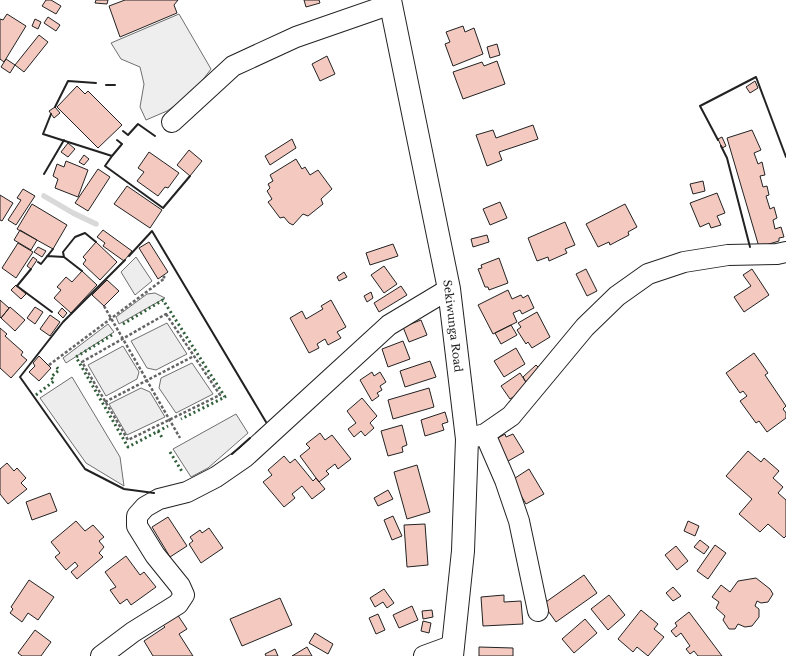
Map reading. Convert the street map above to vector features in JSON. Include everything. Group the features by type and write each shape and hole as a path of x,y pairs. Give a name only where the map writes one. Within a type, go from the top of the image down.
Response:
{"main road":[{"name":"Sekiwunga Road","path":"391,2 449,289 476,437 453,651"}],"street":[{"path":"172,122 233,66 296,37 391,2"},
{"path":"538,611 519,521 505,480 476,437 511,416 585,327 617,296 648,274 684,262 728,255 777,254 786,252"},
{"path":"101,656 134,632 178,604 184,595 180,586 154,555 137,526 137,516 145,507 159,499 187,492 216,477 244,457 389,325 449,289"},
{"path":"424,656 453,651"}],"path":[{"path":"48,365 165,278 163,276"},
{"path":"104,306 180,438"},
{"path":"166,314 220,395 128,440 82,362 122,338 166,314"},
{"path":"105,402 194,356"}],"shaded area":[{"path":"179,14 211,69 192,94 167,111 146,120 140,107 144,84 140,67 121,59 111,43"},
{"path":"136,257 152,281 135,295 121,272"},
{"path":"155,293 165,298 119,324 116,317 147,294"},
{"path":"167,323 187,354 156,370 147,368 131,341"},
{"path":"108,324 114,332 66,363 63,358"},
{"path":"123,346 139,372 137,379 106,396 88,365"},
{"path":"192,363 213,394 176,413 159,388 161,378"},
{"path":"72,377 120,457 124,486 86,463 40,398"},
{"path":"141,388 150,392 165,417 127,435 109,404"},
{"path":"236,414 248,433 208,468 191,477 173,449"}],"building":[{"path":"46,0 51,0 61,6 56,14 42,6"},
{"path":"96,0 108,0 107,4 95,3"},
{"path":"125,0 178,0 174,5 177,13 120,37 109,6"},
{"path":"304,0 319,0 320,3 306,7"},
{"path":"7,14 26,26 4,62 0,59 0,19 3,20"},
{"path":"48,17 60,25 56,31 44,23"},
{"path":"35,19 41,22 38,29 32,26"},
{"path":"463,26 465,32 474,28 483,54 453,66 445,44 450,42 446,32"},
{"path":"39,35 48,42 24,72 15,65"},
{"path":"497,44 500,55 490,58 487,47"},
{"path":"327,56 335,74 320,81 312,64"},
{"path":"6,59 15,65 10,73 1,67"},
{"path":"497,61 505,84 463,99 453,72 482,62 484,66"},
{"path":"755,81 758,88 750,93 746,87"},
{"path":"77,86 85,94 88,91 122,125 98,148 57,107"},
{"path":"55,107 60,113 54,118 49,111"},
{"path":"533,125 538,139 499,152 502,160 487,166 476,135 493,130 496,138"},
{"path":"752,130 761,150 754,153 758,164 762,162 765,175 760,176 763,187 767,186 769,195 766,196 770,209 774,207 777,218 773,220 775,229 781,227 784,237 779,238 779,241 759,247 727,138"},
{"path":"722,137 726,146 722,148 718,139"},
{"path":"292,139 296,148 270,165 265,156"},
{"path":"68,143 75,149 68,157 61,152"},
{"path":"189,150 202,161 190,176 177,165"},
{"path":"149,152 179,173 168,188 165,187 158,196 137,181 144,172 138,168"},
{"path":"84,155 89,159 84,165 79,162"},
{"path":"296,159 302,169 305,167 310,175 318,170 332,189 321,199 323,204 308,216 303,214 293,225 284,217 280,218 268,202 272,199 267,191 270,188 268,184 273,181 270,175"},
{"path":"66,161 88,170 78,197 55,188 58,179 53,176 57,164 64,167"},
{"path":"98,169 110,177 88,211 75,203"},
{"path":"703,181 705,191 693,194 690,184"},
{"path":"127,186 162,210 150,228 114,204"},
{"path":"23,189 35,196 16,225 8,220 21,200 17,198"},
{"path":"717,193 725,213 717,216 721,225 711,228 709,223 700,227 690,203"},
{"path":"0,195 13,203 2,221 0,220"},
{"path":"500,202 507,218 490,225 483,209"},
{"path":"32,204 67,225 53,249 17,229"},
{"path":"625,204 637,227 628,232 629,235 610,245 609,242 598,247 586,224"},
{"path":"565,222 575,245 565,249 567,253 549,261 548,257 537,261 528,238"},
{"path":"20,230 37,240 31,250 14,240"},
{"path":"103,230 132,251 124,261 103,246 105,243 97,237"},
{"path":"487,235 489,242 473,247 471,239"},
{"path":"96,242 117,262 100,280 83,264 86,260 83,257"},
{"path":"149,242 168,272 158,279 139,248"},
{"path":"18,243 33,252 16,278 2,268"},
{"path":"393,244 398,256 370,265 366,253"},
{"path":"38,247 46,251 42,257 34,252"},
{"path":"33,257 37,260 31,269 27,266"},
{"path":"499,258 508,283 489,290 488,287 485,287 478,269 482,268 481,265"},
{"path":"384,266 397,284 384,293 371,275"},
{"path":"586,269 597,291 587,296 576,274"},
{"path":"752,269 769,295 744,312 734,297 751,286 743,275"},
{"path":"82,271 97,285 71,313 54,298 61,290 57,287 66,277 72,282"},
{"path":"344,272 347,277 339,281 337,277"},
{"path":"107,280 119,291 104,306 92,295"},
{"path":"16,285 26,294 21,299 11,290"},
{"path":"401,286 407,295 379,312 374,303"},
{"path":"508,290 512,299 521,295 523,298 528,295 534,308 522,314 520,310 513,313 517,322 493,334 478,305"},
{"path":"371,292 373,298 367,302 364,296"},
{"path":"0,300 9,308 1,318 0,317"},
{"path":"331,300 346,327 337,332 341,338 328,345 325,339 317,344 319,348 309,353 290,318 302,311 306,319 323,309 321,306"},
{"path":"10,307 25,320 15,331 1,318"},
{"path":"35,307 43,312 35,324 27,318"},
{"path":"62,308 67,313 63,318 58,313"},
{"path":"537,312 550,337 532,348 528,342 526,344 517,330 521,327 518,323"},
{"path":"50,315 60,322 50,336 40,329"},
{"path":"421,320 427,335 409,342 403,327"},
{"path":"511,325 517,335 501,344 495,333"},
{"path":"0,328 7,334 5,336 23,352 21,355 27,360 11,378 0,368"},
{"path":"403,341 410,359 388,367 382,349"},
{"path":"516,348 525,364 504,377 494,361"},
{"path":"754,353 768,373 765,375 786,406 783,409 786,413 786,418 767,432 759,421 756,423 740,401 747,396 743,391 740,393 726,373"},
{"path":"39,356 51,368 39,381 29,372 35,366 33,363"},
{"path":"430,361 436,377 405,387 400,371"},
{"path":"536,365 541,370 527,384 523,377"},
{"path":"372,372 374,376 380,372 386,382 380,386 382,390 377,393 379,396 372,401 360,380"},
{"path":"520,373 529,387 510,399 501,386"},
{"path":"429,388 434,407 393,419 388,400"},
{"path":"362,398 377,416 370,423 374,428 365,436 361,431 354,437 348,429 356,423 347,411"},
{"path":"445,412 448,422 442,424 444,430 425,436 421,420"},
{"path":"402,425 407,445 402,447 403,452 388,456 381,431"},
{"path":"320,433 325,440 332,435 351,459 338,469 335,464 326,471 329,474 319,482 300,456 310,448 306,444"},
{"path":"505,434 506,437 513,434 524,452 503,464 491,442"},
{"path":"748,451 761,462 764,458 779,471 773,478 783,487 778,493 786,500 786,536 784,538 768,524 760,532 739,514 752,499 726,476"},
{"path":"284,456 290,463 295,459 313,481 316,478 325,489 312,499 302,486 292,494 295,498 284,507 263,482 272,475 268,470"},
{"path":"7,463 14,471 17,468 26,478 21,483 27,489 8,504 0,494 0,469"},
{"path":"417,465 430,512 407,519 394,472"},
{"path":"529,469 544,494 526,504 512,480"},
{"path":"388,490 393,499 378,506 374,498"},
{"path":"50,493 57,511 32,520 26,502"},
{"path":"393,516 402,536 392,540 384,520"},
{"path":"168,517 187,546 170,557 152,527"},
{"path":"76,521 85,531 93,525 104,537 99,541 104,547 99,553 103,557 77,579 71,572 78,566 75,562 66,570 55,557 60,553 51,542"},
{"path":"688,521 699,526 695,536 684,531"},
{"path":"425,524 428,565 407,567 404,525"},
{"path":"209,528 223,548 201,563 189,544 193,541 190,537 200,530 202,533"},
{"path":"700,540 709,547 704,554 694,547"},
{"path":"715,545 726,553 708,579 697,571"},
{"path":"676,546 688,561 677,570 665,555"},
{"path":"126,556 140,575 144,572 156,587 131,605 127,599 120,604 110,590 116,587 105,572"},
{"path":"584,575 597,593 556,622 543,604"},
{"path":"756,578 770,589 773,594 768,602 761,603 757,601 755,606 759,609 759,617 752,626 745,627 738,624 735,629 729,629 723,620 725,616 716,608 719,602 712,597 721,585 730,592 738,581"},
{"path":"29,580 54,597 38,620 28,613 22,622 10,613 13,609 11,607"},
{"path":"673,587 681,596 673,601 666,593"},
{"path":"384,589 394,603 387,608 383,602 375,607 370,598"},
{"path":"504,595 504,602 521,601 523,624 483,626 481,597"},
{"path":"609,595 625,615 608,630 591,609"},
{"path":"280,598 292,625 242,646 230,619"},
{"path":"412,606 418,620 399,628 393,615"},
{"path":"432,610 433,617 423,619 422,611"},
{"path":"641,610 658,624 654,629 664,637 648,656 637,647 633,652 618,639"},
{"path":"689,612 722,656 698,656 694,651 690,654 686,649 690,646 681,633 676,637 671,631 677,626 675,623"},
{"path":"177,614 187,629 179,634 193,656 153,656 144,641 165,627 162,624"},
{"path":"378,614 385,630 376,634 369,618"},
{"path":"585,619 597,633 574,653 562,639"},
{"path":"423,621 431,623 429,633 421,631"},
{"path":"35,630 51,642 41,656 22,656 18,653"},
{"path":"315,633 333,644 328,654 309,643"},
{"path":"307,647 312,656 292,656"},
{"path":"479,647 513,648 513,656 479,656"},
{"path":"275,649 278,656 266,656 265,654"}],"waterway":[{"path":"44,196 73,213 96,224"}],"hedge":[{"path":"123,324 163,300 225,397 181,419"},
{"path":"112,335 76,357 128,447 168,426"},
{"path":"36,395 54,381 51,377 59,370 55,365"},
{"path":"158,431 163,439"},
{"path":"170,452 183,473"}],"wall":[{"path":"718,140 700,106 756,77 786,157"},
{"path":"55,107 68,81 96,83"},
{"path":"106,85 115,85"},
{"path":"51,114 43,134 112,156 122,144 117,140"},
{"path":"123,131 128,135 138,124 155,136"},
{"path":"44,174 64,140"},
{"path":"721,146 727,158 750,247"},
{"path":"112,156 105,166 163,208 190,176"},
{"path":"129,256 152,231 266,422"},
{"path":"82,271 64,257 63,252 75,237 85,233 96,242"},
{"path":"38,262 41,264 53,249"},
{"path":"47,256 64,257"},
{"path":"125,260 63,322 20,377 85,469 124,489 154,493"},
{"path":"31,269 17,286 52,312"},
{"path":"232,454 250,438"}]}
